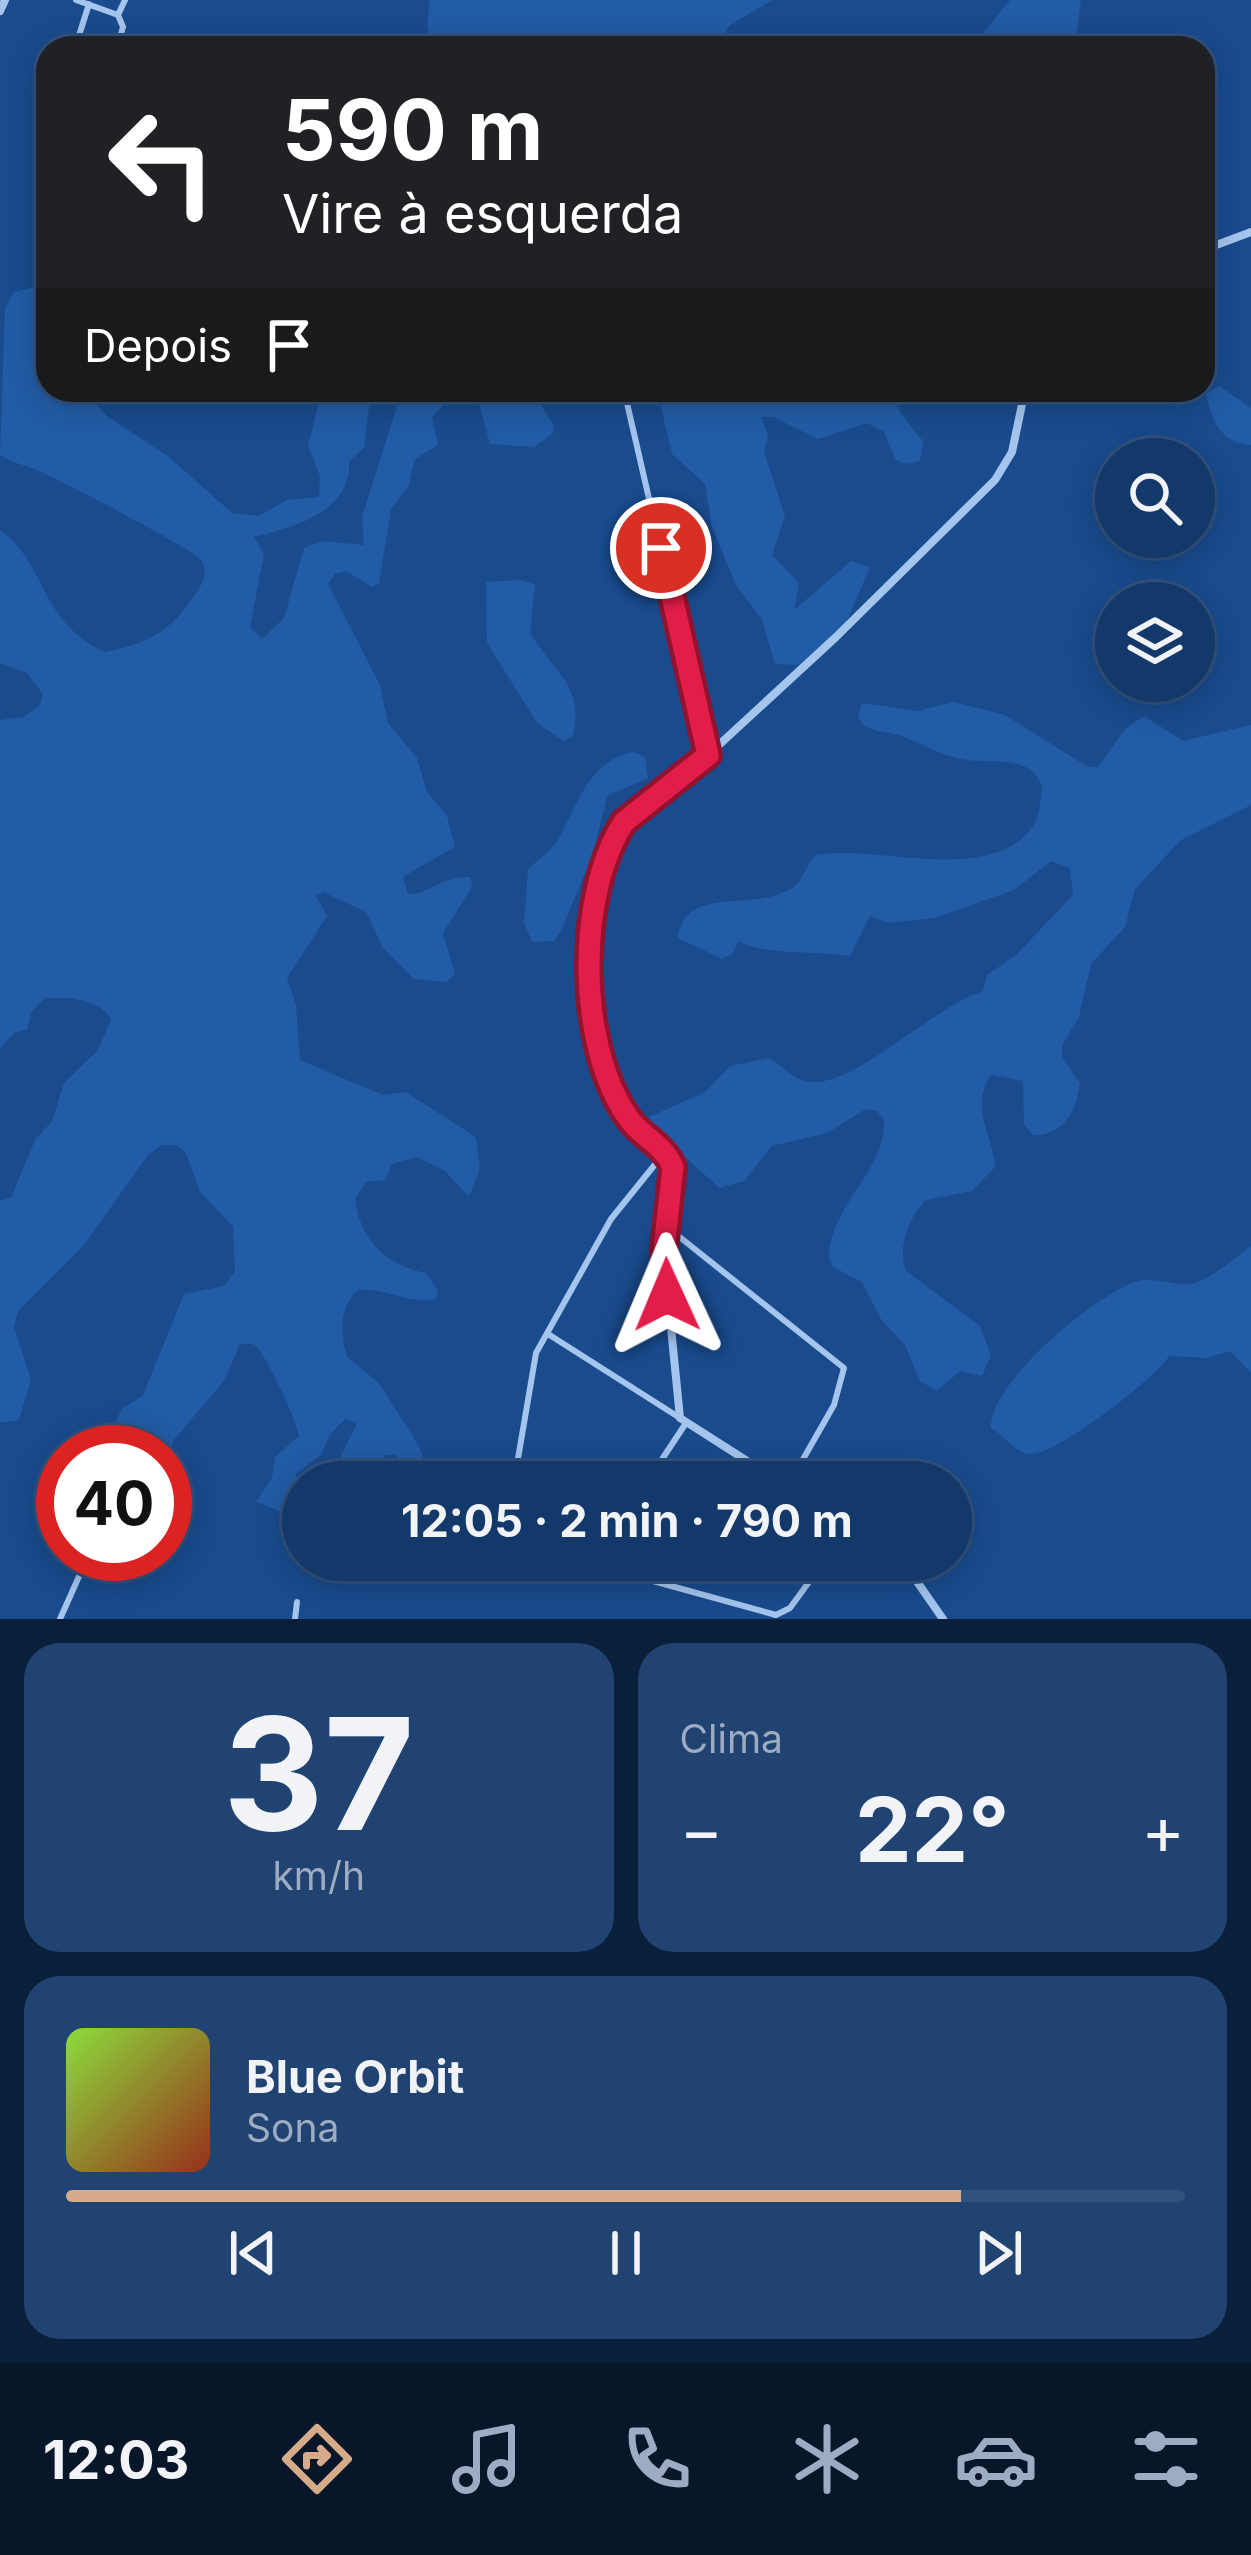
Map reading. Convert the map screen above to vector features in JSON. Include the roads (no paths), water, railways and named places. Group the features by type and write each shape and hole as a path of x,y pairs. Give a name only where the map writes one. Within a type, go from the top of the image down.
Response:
{"street":[{"path":"0,11 5,0"},
{"path":"76,0 118,15 120,36"},
{"path":"118,15 125,0"},
{"path":"78,36 89,4"},
{"path":"1215,246 1251,232"},
{"path":"627,402 708,755"},
{"path":"659,1461 683,1421 666,1281 674,1177 665,1152 629,1118 597,1041 589,1001 593,924 607,854 624,822 708,755 995,480 1012,452 1022,402"},
{"path":"517,1461 532,1367 611,1219 665,1152"},
{"path":"667,1227 844,1368 834,1405 802,1461"},
{"path":"548,1334 747,1461"},
{"path":"60,1619 77,1581"},
{"path":"662,1581 776,1615 790,1608 810,1581"},
{"path":"917,1581 944,1619"},
{"path":"295,1619 297,1602"}]}
